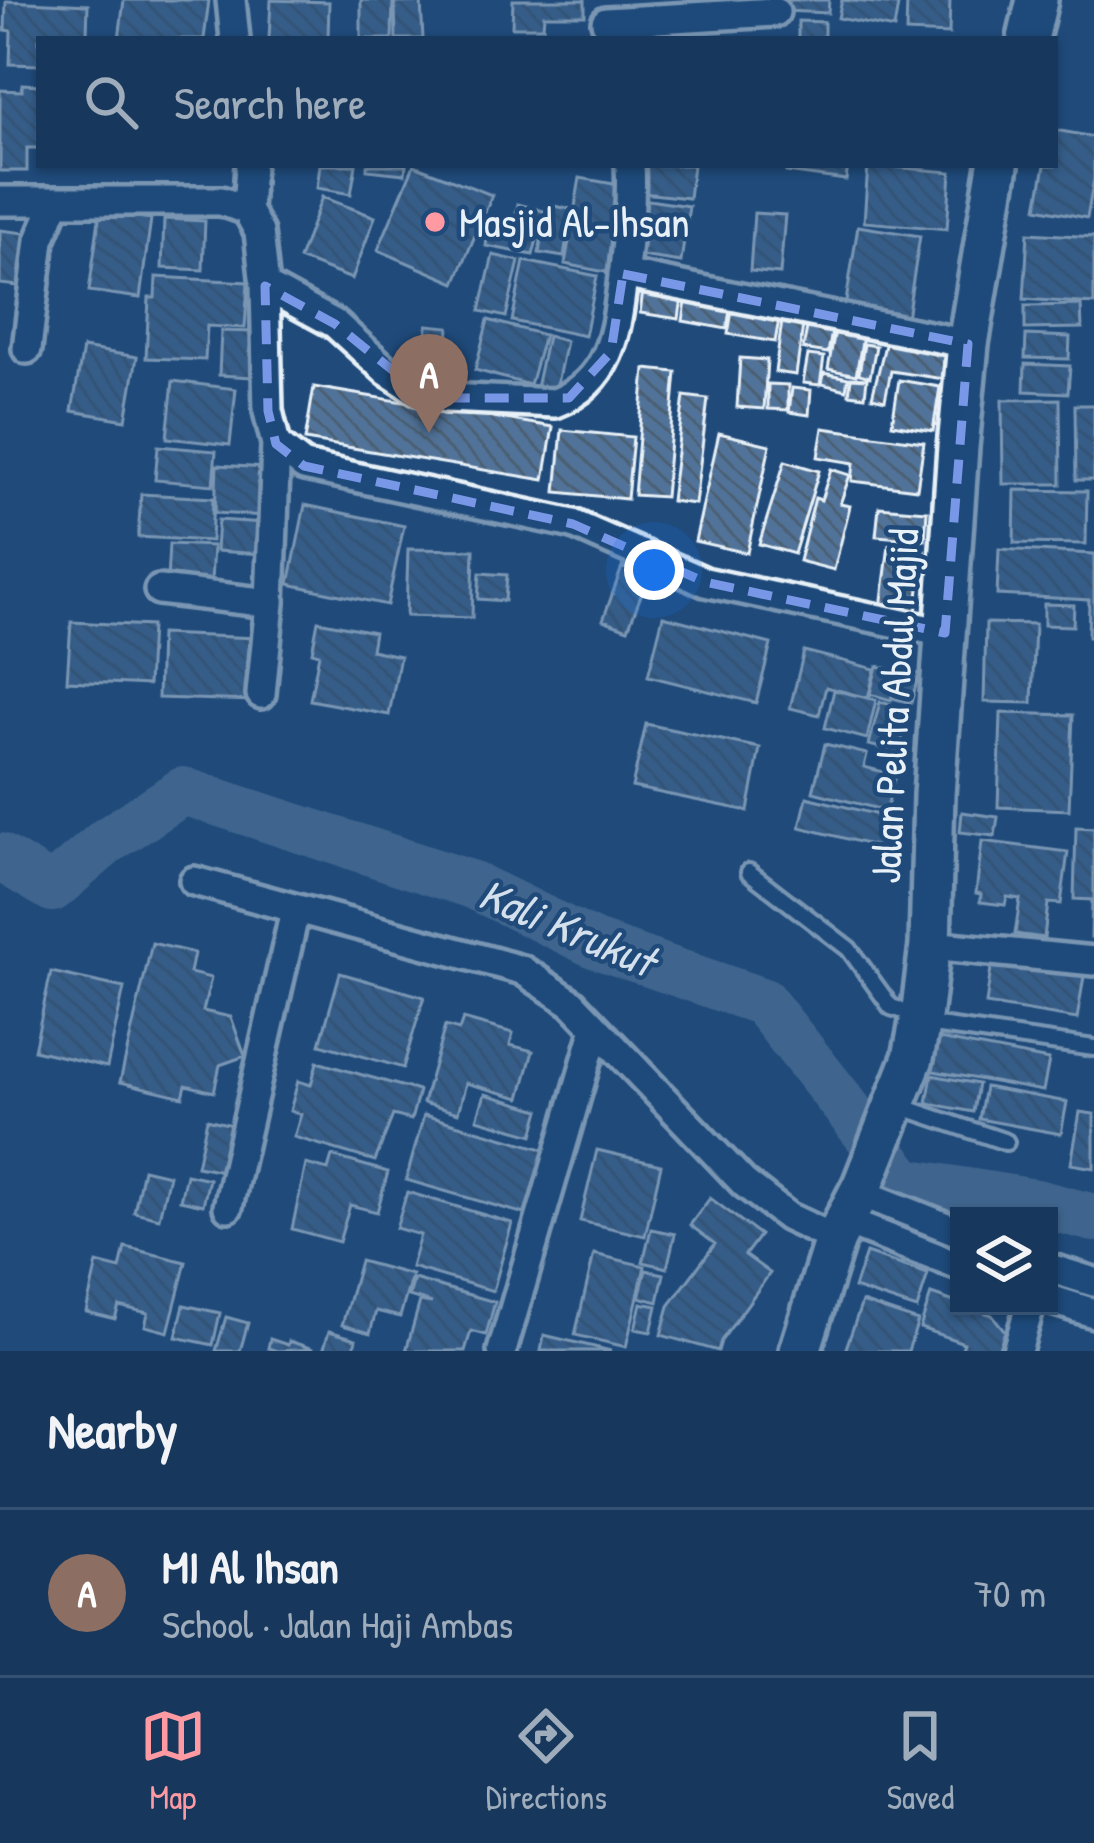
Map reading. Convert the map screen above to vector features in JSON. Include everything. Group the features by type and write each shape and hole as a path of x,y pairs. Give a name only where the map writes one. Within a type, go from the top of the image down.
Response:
{"street":[{"path":"231,0 236,36"},
{"path":"1029,36 1037,0"},
{"path":"606,20 775,13"},
{"path":"250,168 247,210 259,232 268,411 276,444 261,694"},
{"path":"265,286 335,324 387,371 417,390 446,398 541,405 569,398 598,373 618,329 630,219 630,168"},
{"name":"Jalan Pelita Abdul Majid","path":"800,1351 850,1209 913,1058 921,1020 930,946 934,795 968,344 997,168"},
{"path":"0,201 221,201 247,210"},
{"path":"27,349 40,240 56,202"},
{"path":"623,274 968,344"},
{"path":"276,444 304,466 573,524 705,582 945,633"},
{"path":"159,590 270,603"},
{"path":"194,881 522,970 572,1003 744,1183 788,1217 850,1209 950,1230"},
{"path":"229,1207 295,911"},
{"path":"930,946 1094,962"},
{"path":"502,1351 595,1031"},
{"path":"850,1209 950,1261"},
{"path":"1058,1271 1094,1282"},
{"path":"1058,1302 1094,1313"},
{"path":"1017,1351 1027,1315"}],"lane":[{"path":"749,872 849,950 891,1007 921,1020 1094,1048"},
{"path":"893,1110 1006,1142"}],"highlighted area":[{"path":"623,274 968,344 945,633 705,582 573,524 304,466 276,444 268,411 265,286 335,324 417,390 446,398 569,398 611,352"}],"building":[{"path":"124,0 209,0 204,36 119,36"},
{"path":"271,0 329,2 328,36 269,36"},
{"path":"361,0 393,0 392,36 361,36"},
{"path":"513,0 585,0 585,15 544,15 543,27 512,27"},
{"path":"784,0 829,0 828,13 783,11"},
{"path":"842,0 898,5 894,29 838,18"},
{"path":"907,0 950,0 949,34 906,32"},
{"path":"6,1 88,5 87,34 36,36 36,65 10,64 11,31 5,30"},
{"path":"421,2 423,36 396,36 395,3"},
{"path":"798,21 824,22 824,36 798,36"},
{"path":"691,31 691,36 649,36"},
{"path":"22,84 36,85 36,148 27,148 27,171 0,171 0,90 22,91"},
{"path":"1058,131 1094,137 1094,179 1087,218 1037,208 1044,168 1058,168"},
{"path":"320,168 355,168 351,194 317,188"},
{"path":"367,168 406,168 405,174"},
{"name":"Masjid Al-Ihsan","path":"413,168 492,195 455,283 378,250"},
{"path":"637,168 693,168 689,198 633,192"},
{"path":"787,168 848,168 846,180 786,172"},
{"path":"868,168 951,172 947,229 864,222"},
{"path":"580,178 625,186 610,273 565,264"},
{"path":"322,197 375,217 352,279 299,259"},
{"path":"635,198 689,206 681,262 627,254"},
{"path":"518,204 544,211 533,255 486,246 490,217 514,220"},
{"path":"547,205 571,209 564,257 539,253"},
{"path":"100,212 151,219 140,298 89,291"},
{"path":"754,213 785,215 780,274 750,271"},
{"path":"164,219 205,221 203,270 162,268"},
{"path":"858,226 920,236 906,324 844,314"},
{"path":"0,230 25,233 19,286 0,284"},
{"path":"1028,233 1094,237 1094,304 1024,299"},
{"path":"493,255 519,261 506,317 480,311"},
{"path":"524,261 597,276 585,336 512,321"},
{"path":"156,277 248,282 245,328 207,326 205,360 146,358 149,298 155,298"},
{"path":"644,284 683,290 679,319 640,313"},
{"path":"688,289 732,297 727,329 683,321"},
{"path":"734,300 781,308 775,342 728,334"},
{"path":"1081,305 1082,328 1025,329 1025,306"},
{"path":"783,314 804,318 796,375 775,372"},
{"path":"809,317 834,321 828,353 803,349"},
{"path":"488,320 544,335 530,385 475,370"},
{"path":"427,325 449,327 446,375 424,374"},
{"path":"836,325 864,330 856,375 828,369"},
{"path":"221,331 254,332 252,377 219,375"},
{"path":"1026,335 1070,337 1069,359 1025,358"},
{"path":"547,336 566,341 555,393 536,388"},
{"path":"887,337 949,346 944,379 891,371 885,400 872,397"},
{"path":"864,344 876,346 870,377 859,374"},
{"path":"83,348 137,357 126,420 72,411"},
{"path":"808,355 824,357 820,385 803,383"},
{"path":"740,358 767,360 764,409 737,407"},
{"path":"1025,364 1070,366 1068,393 1024,391"},
{"path":"645,369 676,372 665,497 634,495"},
{"path":"824,373 848,378 846,390 822,384"},
{"path":"851,378 867,379 865,396 849,394"},
{"path":"899,380 940,387 933,431 892,424"},
{"path":"173,381 236,389 230,445 167,438"},
{"path":"768,384 788,385 788,410 768,409"},
{"path":"314,387 553,427 544,480 305,440"},
{"path":"792,388 811,390 809,415 789,412"},
{"path":"684,396 708,399 695,504 671,501"},
{"path":"1060,399 1061,484 1003,484 1002,400"},
{"path":"1075,405 1094,405 1094,480 1076,480"},
{"path":"823,428 924,442 917,489 852,481 854,463 818,457"},
{"path":"562,430 633,437 627,499 556,492"},
{"path":"719,433 770,445 747,553 695,541"},
{"path":"158,446 216,451 213,485 155,480"},
{"path":"785,461 819,471 794,554 759,544"},
{"path":"217,465 267,468 265,516 215,513"},
{"path":"831,469 850,475 840,504 850,506 834,570 799,561 815,498 821,500"},
{"path":"1015,490 1087,491 1086,544 1014,543"},
{"path":"141,494 213,498 211,541 138,537"},
{"path":"305,505 404,526 387,605 289,584"},
{"path":"879,507 927,511 925,540 876,536"},
{"path":"218,520 264,523 262,554 216,551"},
{"path":"169,544 213,546 211,583 167,581"},
{"path":"889,545 924,550 915,620 880,615"},
{"path":"408,549 474,550 472,618 406,616"},
{"path":"999,549 1094,554 1094,638 1088,637 1089,600 997,595"},
{"path":"622,567 648,577 628,629 603,620"},
{"path":"480,573 507,575 505,601 478,599"},
{"path":"1044,604 1074,605 1073,626 1044,625"},
{"path":"663,616 771,644 756,703 648,676"},
{"path":"318,621 374,632 371,650 400,656 389,715 310,700 319,654 312,652"},
{"path":"71,622 151,626 148,685 67,681"},
{"path":"986,623 1035,624 1032,703 984,702"},
{"path":"160,634 257,638 255,701 158,698"},
{"path":"804,651 875,669 868,698 826,687 819,715 790,708"},
{"path":"877,666 898,671 891,700 870,694"},
{"path":"899,669 919,674 911,703 892,698"},
{"path":"834,690 876,700 867,739 825,728"},
{"path":"880,702 909,709 899,753 869,745"},
{"path":"1001,713 1073,715 1069,810 998,807"},
{"path":"646,724 760,748 748,811 632,787"},
{"path":"825,744 867,754 864,767 895,775 886,811 813,792"},
{"path":"807,797 886,817 878,847 800,827"},
{"path":"962,812 998,817 995,836 960,832"},
{"path":"1076,827 1094,828 1094,937 1092,900 1074,899"},
{"path":"982,841 1068,852 1061,904 1048,903 1044,938 1015,934 1020,899 1007,897 1005,905 980,902 981,894 976,893"},
{"path":"152,943 194,953 190,973 211,978 203,1011 231,1017 245,1056 220,1065 214,1092 186,1085 183,1097 120,1082"},
{"path":"992,961 1084,976 1077,1019 986,1004"},
{"path":"51,972 124,988 107,1067 34,1050"},
{"path":"340,973 424,997 403,1068 320,1044"},
{"path":"463,1019 513,1033 510,1045 533,1051 520,1098 466,1083 458,1113 423,1103 445,1026 459,1030"},
{"path":"934,1038 1049,1060 1043,1091 928,1070"},
{"path":"317,1062 419,1091 411,1120 393,1115 375,1161 294,1137 301,1114 290,1111 298,1081 311,1085"},
{"path":"932,1075 978,1084 973,1112 927,1103"},
{"path":"985,1087 1067,1102 1061,1134 979,1119"},
{"path":"485,1094 540,1110 533,1135 477,1119"},
{"path":"1080,1112 1094,1114 1094,1168 1071,1164"},
{"path":"424,1115 546,1150 528,1215 406,1180"},
{"path":"207,1119 232,1125 222,1171 197,1166"},
{"path":"597,1150 661,1165 645,1236 580,1221"},
{"path":"332,1156 388,1172 377,1212 350,1205 339,1242 292,1229 306,1164 328,1170"},
{"path":"143,1169 169,1175 159,1218 134,1212"},
{"path":"186,1174 209,1179 203,1205 180,1200"},
{"path":"407,1192 512,1223 493,1291 411,1267 420,1235 396,1228"},
{"path":"710,1198 760,1235 745,1255 770,1273 718,1351 661,1335 669,1306 715,1244 690,1225"},
{"path":"651,1229 675,1234 667,1268 643,1262"},
{"path":"125,1247 186,1262 168,1332 145,1326 148,1313 119,1306 115,1319 86,1312 97,1263 120,1269"},
{"path":"866,1253 928,1274 917,1309 854,1288"},
{"path":"594,1254 645,1266 626,1347 575,1335"},
{"path":"360,1261 412,1275 400,1317 376,1311 370,1333 342,1325"},
{"path":"646,1270 664,1274 658,1302 639,1297"},
{"path":"414,1279 495,1302 486,1335 471,1331 465,1351 406,1351 420,1301 432,1303 409,1296"},
{"path":"931,1294 950,1301 950,1315 992,1315 1005,1331 998,1351 961,1351 964,1343 920,1328"},
{"path":"862,1302 918,1321 908,1351 845,1351"},
{"path":"641,1303 657,1306 651,1332 635,1329"},
{"path":"184,1305 220,1313 213,1345 176,1337"},
{"path":"226,1317 248,1323 240,1351 216,1351"},
{"path":"329,1331 356,1339 353,1351 323,1351"},
{"path":"544,1335 611,1351 541,1351"},
{"path":"270,1339 313,1349 277,1351 268,1348"}],"waterway":[{"name":"Kali Krukut","path":"0,857 52,888 107,841 183,791 473,885 594,944 763,1002 905,1182 1036,1203 1094,1218"}],"place":[{"name":"Masjid Al-Ihsan","path":"435,222"},
{"name":"MI Al Ihsan","path":"429,433"}]}
